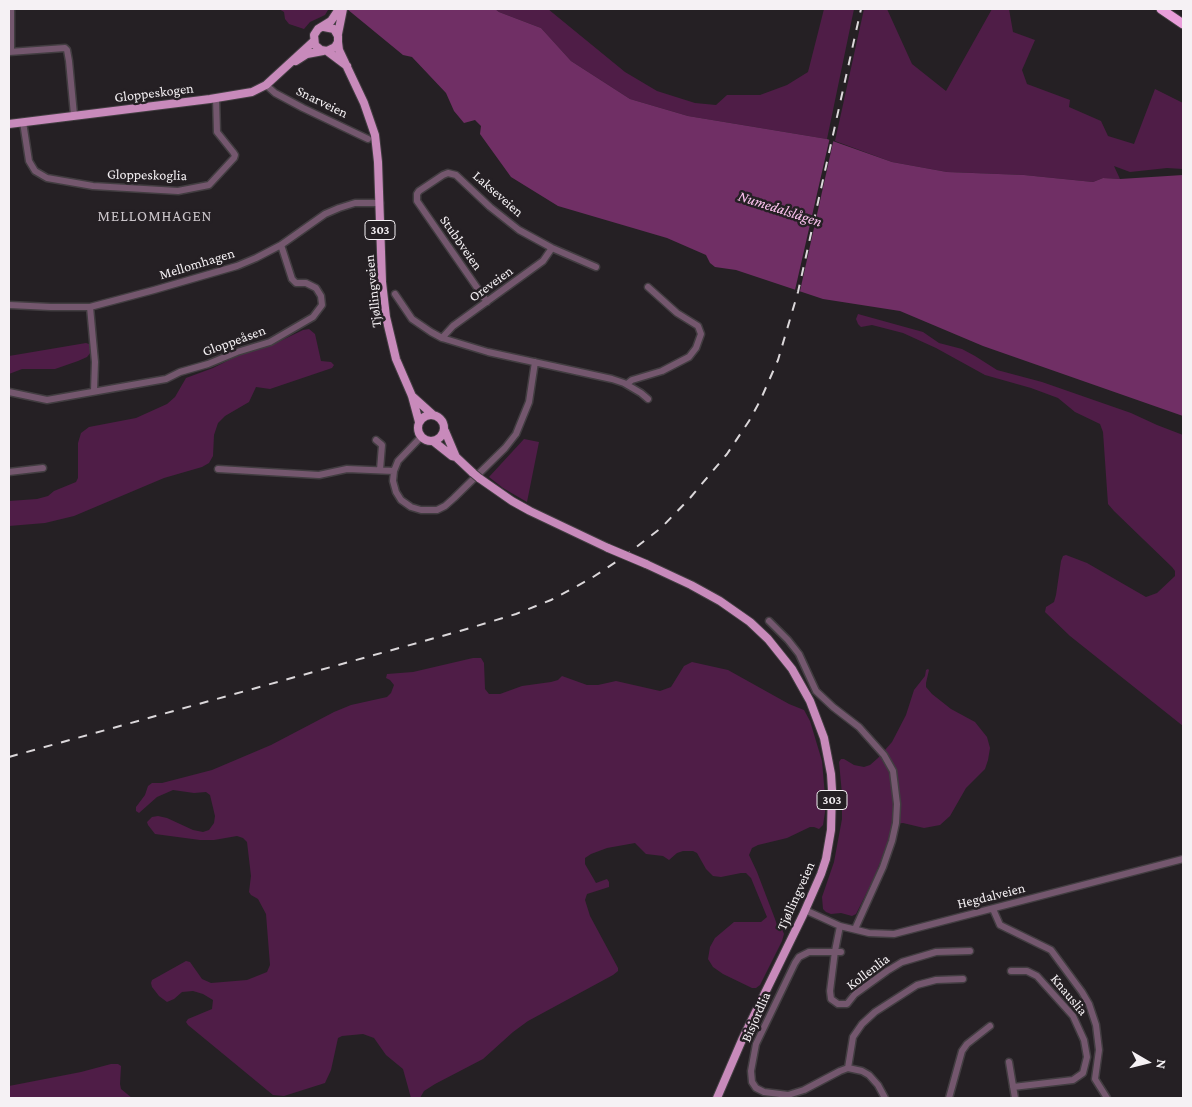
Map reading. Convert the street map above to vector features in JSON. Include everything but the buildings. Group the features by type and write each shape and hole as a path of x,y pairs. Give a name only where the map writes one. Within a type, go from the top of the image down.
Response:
{"highway":[{"path":"1161,9 1183,24"},
{"path":"1171,9 1183,20"}],"main road":[{"name":"303","path":"337,19 339,9"},
{"name":"303","path":"325,51 318,48 314,41 316,32 337,19 343,9"},
{"name":"Tjøllingveien","path":"337,19 339,50 364,103 375,135 380,203 382,282 386,317 396,359 412,396 432,414"},
{"path":"324,27 334,29 338,38 333,49 325,51"},
{"name":"Gloppeskogen","path":"292,63 296,56 314,41"},
{"name":"Tjøllingveien","path":"325,51 346,66"},
{"name":"Gloppeskogen","path":"9,124 216,98 256,91 292,63 307,54 325,51"},
{"name":"Tjøllingveien","path":"412,396 411,400 419,422"},
{"name":"303","path":"432,414 442,419 444,430 456,457"},
{"path":"419,422 424,416 432,414"},
{"name":"303","path":"419,422 418,430 421,437 434,441 452,456 456,457"},
{"path":"434,441 441,437 444,430"},
{"name":"Tjøllingveien","path":"456,457 498,492 530,511 706,593 750,622 784,658 810,701 820,724 828,758 832,790 832,815 826,859 818,883 742,1040 717,1098"}],"street":[{"path":"11,9 10,52 61,48 67,50 74,116"},
{"name":"Snarveien","path":"266,85 275,93 303,108 368,139"},
{"name":"Gloppeskoglia","path":"23,122 28,161 35,171 47,178 93,186 178,191 203,188 209,185 235,155 217,132 216,98"},
{"name":"Lakseveien","path":"416,198 419,191 443,175 448,173 456,175 519,230 552,248 596,267"},
{"name":"Stubbveien","path":"416,198 487,302"},
{"name":"Mellomhagen","path":"9,305 90,307 237,266 281,244 311,223 339,208 356,203 380,203"},
{"name":"Gloppeåsen","path":"9,392 47,400 94,390 166,379 236,352 270,342 312,317 322,305 319,291 306,283 296,283 292,280 281,244"},
{"name":"Oreveien","path":"442,338 453,326 543,261 552,248"},
{"path":"627,384 632,380 662,371 689,357 696,348 701,334 698,326 677,313 648,287"},
{"path":"395,294 412,319 442,338 466,346 612,379 627,384 641,392 648,399"},
{"path":"90,307 95,362 94,390"},
{"path":"421,437 398,461 393,481 396,492 406,504 417,510 437,510 445,506 505,448 516,434 529,402 535,362"},
{"path":"376,440 382,445 380,470"},
{"path":"9,472 42,468"},
{"path":"218,469 319,475 347,469 394,471"},
{"path":"769,621 799,654 816,692 833,708 859,727 884,755 892,771 897,804 896,823 892,841 855,929"},
{"name":"Hegdalveien","path":"805,910 840,926 869,933 894,934 1183,859"},
{"path":"993,909 1000,925 1051,950 1082,992 1089,1004 1096,1025 1099,1050 1095,1079 1107,1098"},
{"path":"838,951 840,926"},
{"name":"Bisjordlia","path":"838,951 814,951 803,954 795,963 756,1044 751,1076 752,1082 761,1091 788,1095 804,1090 840,1070 848,1068"},
{"name":"Kollenlia","path":"838,951 830,996 834,1003 842,1005 847,1004 855,994 887,970 902,962 936,952 970,951"},
{"name":"Knauslia","path":"1011,971 1027,971 1037,976 1073,1016 1084,1040 1087,1057 1083,1073 1077,1079 1059,1083 1013,1087"},
{"path":"885,1098 878,1085 869,1075 848,1068 854,1037 862,1024 875,1012 917,985 936,980 963,979"},
{"path":"949,1098 962,1051 967,1044 990,1026"},
{"path":"1009,1062 1015,1098"}],"shaded area":[{"path":"279,9 328,10 325,15 310,22 304,29 289,24 285,19 284,12"},
{"path":"495,9 548,9 625,72 657,91 695,103 716,105 727,95 760,95 787,85 808,72 824,9 854,9 827,139 688,116 630,99 571,61 541,28"},
{"path":"864,9 887,9 912,64 946,91 992,9 1009,9 1013,32 1035,40 1022,70 1027,84 1070,100 1069,107 1101,121 1108,136 1134,144 1155,89 1183,103 1183,169 1167,168 1130,172 1114,166 1120,179 1103,178 1093,182 1024,175 947,172 892,162 835,141"},
{"path":"858,314 923,332 939,343 962,349 997,370 1042,382 1131,413 1183,435 1183,726 1070,636 1045,612 1046,607 1054,602 1061,561 1063,556 1066,555 1087,563 1146,597 1157,593 1175,576 1175,571 1172,567 1108,504 1103,432 1100,424 1075,412 1058,398 985,375 936,348 903,333 872,325 861,327 856,319"},
{"path":"309,329 315,334 321,361 331,362 334,365 332,368 270,389 256,387 249,402 225,416 218,423 214,435 213,456 209,463 202,467 164,478 74,516 45,523 9,526 9,501 37,499 48,496 54,491 76,482 78,478 78,443 81,433 89,427 136,418 167,404 175,397 186,378 213,368 239,355 272,345"},
{"path":"89,344 91,352 87,357 78,361 55,369 22,369 9,374 9,356"},
{"path":"524,439 539,442 527,502 489,477"},
{"path":"473,658 481,658 484,663 485,689 489,694 500,694 522,686 551,682 558,680 562,676 587,685 598,685 616,681 660,691 671,687 684,666 692,662 728,670 789,704 804,710 810,721 822,761 825,796 823,825 819,829 810,827 787,838 758,845 752,848 749,855 777,925 784,934 782,941 760,985 756,988 752,988 723,974 713,967 708,959 710,947 715,938 734,922 761,922 767,917 751,878 746,873 721,877 713,876 706,869 697,853 693,851 677,853 669,860 663,856 646,854 635,843 607,848 585,858 585,864 596,883 607,879 609,887 587,894 585,900 590,916 618,968 618,971 613,975 528,1021 483,1059 435,1084 424,1091 420,1098 411,1098 403,1069 386,1055 374,1038 363,1034 338,1038 331,1070 325,1083 284,1096 273,1095 186,1022 188,1019 212,1009 213,1000 193,991 182,992 167,1002 159,996 151,983 152,980 186,961 190,962 202,979 211,983 247,980 267,972 270,965 266,914 258,899 249,892 251,876 247,842 237,836 214,840 200,840 155,834 148,825 147,822 152,817 158,816 193,830 203,832 209,830 214,823 215,816 210,795 206,792 194,793 173,790 157,797 139,813 136,811 136,807 145,795 148,786 152,783 162,783 212,770 271,745 334,712 351,705 387,697 394,685 386,678 387,674 413,672"},
{"path":"928,669 926,687 932,694 951,709 975,722 987,737 990,748 985,769 966,788 950,816 940,825 924,828 903,823 894,824 874,878 856,914 852,916 826,912 823,909 822,897 834,862 842,819 839,762 841,759 844,759 854,765 864,767 870,765 878,758 892,742 906,715 914,690"},
{"path":"111,1064 121,1066 121,1089 132,1098 9,1098 9,1086"}],"water":[{"name":"Numedalslågen","path":"347,9 495,9 541,28 571,61 630,99 688,116 827,139 892,162 947,172 1024,175 1093,182 1103,178 1120,179 1183,175 1183,416 983,346 900,311 823,299 736,270 715,267 710,263 706,255 667,238 558,206 511,177 480,134 481,126 475,120 464,123 454,111 446,93 412,57 403,55"}],"pier":[{"path":"830,137 834,138 800,291 795,290"}],"railway":[{"path":"9,757 516,614 551,600 590,579 622,558 661,528 690,498 727,454 760,401 778,360 798,292 861,9"}],"district":[{"name":"MELLOMHAGEN","path":"155,216"}]}
